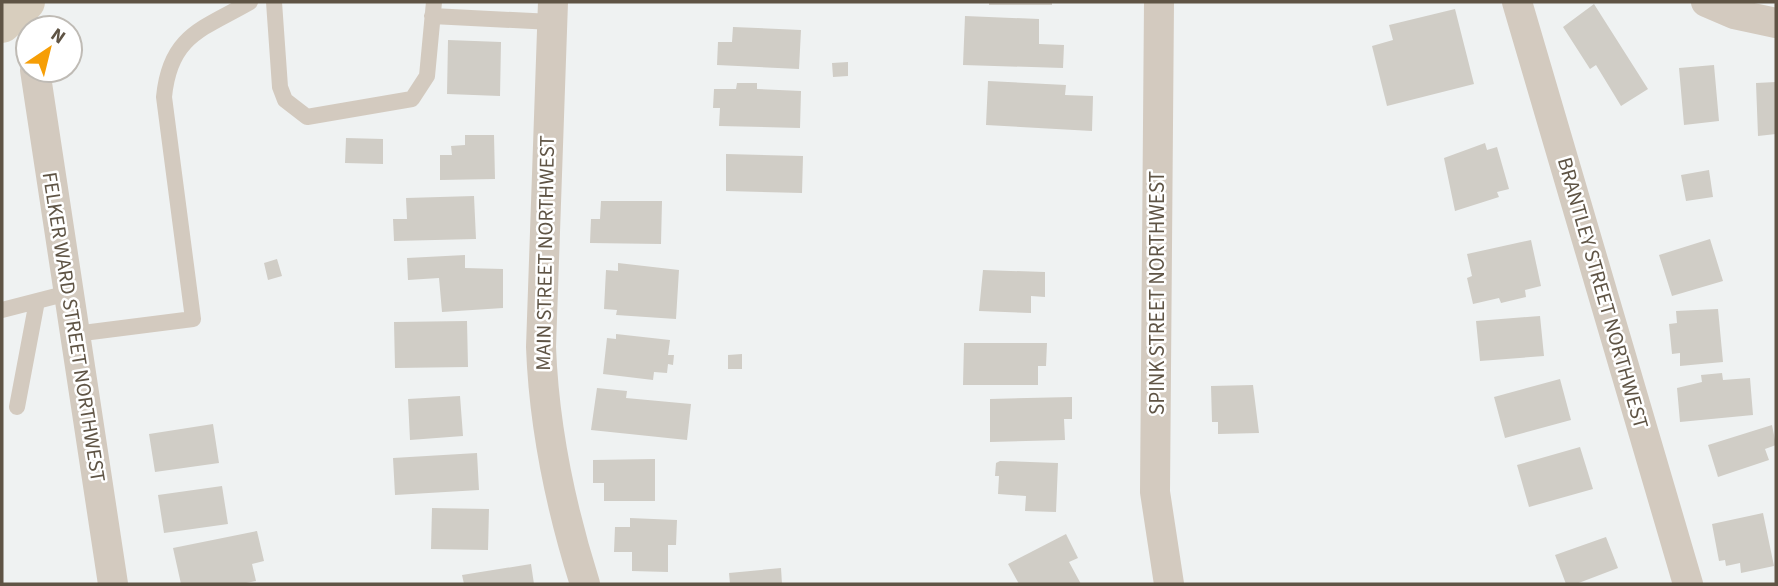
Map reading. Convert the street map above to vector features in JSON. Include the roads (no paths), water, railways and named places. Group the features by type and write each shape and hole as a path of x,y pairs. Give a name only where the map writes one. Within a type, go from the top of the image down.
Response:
{"street":[{"path":"2,23 25,2"},
{"name":"SPINK STREET NORTHWEST","path":"1159,2 1156,492 1169,584"},
{"name":"BRANTLEY STREET NORTHWEST","path":"1517,2 1688,584"},
{"path":"1706,2 1734,14 1776,23"},
{"name":"MAIN STREET NORTHWEST","path":"552,12 542,385 567,528 585,584"},
{"name":"FELKER WARD STREET NORTHWEST","path":"37,84 113,584"}],"lane":[{"path":"75,334 193,319 164,97 166,76 175,54 186,39 250,2"},
{"path":"274,2 280,87 285,100 307,117 412,99 427,76 433,9 552,12"},
{"path":"2,309 68,293"},
{"path":"17,407 37,301"}]}
